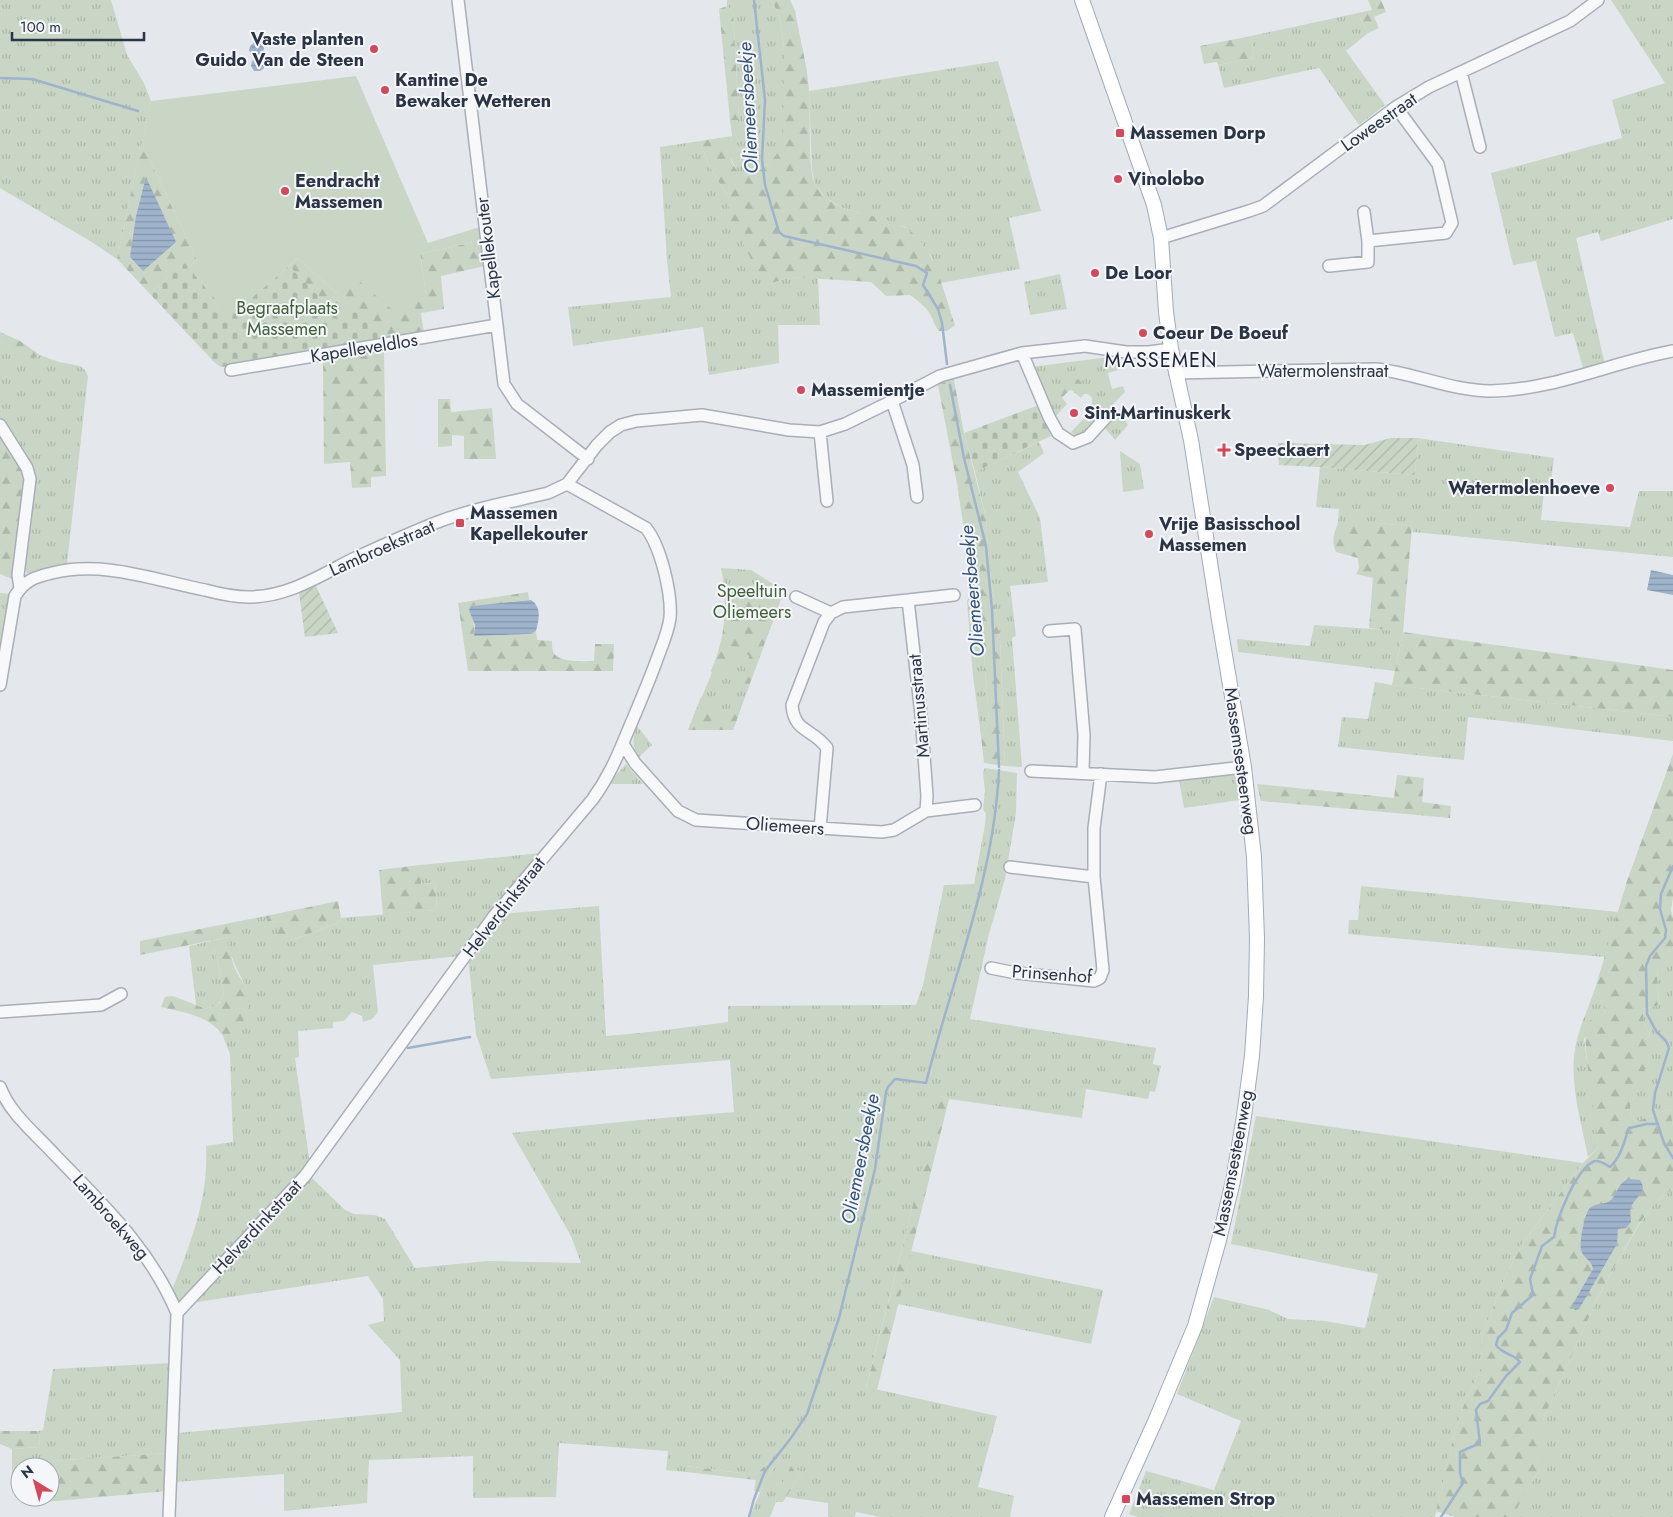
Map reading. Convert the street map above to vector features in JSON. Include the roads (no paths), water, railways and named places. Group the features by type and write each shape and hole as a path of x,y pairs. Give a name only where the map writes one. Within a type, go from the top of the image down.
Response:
{"main road":[{"name":"Massemsesteenweg","path":"1082,0 1154,205 1161,238 1166,312 1171,349 1192,440 1218,620 1244,767 1254,857 1257,938 1252,1056 1233,1181 1219,1240 1195,1326 1112,1517"}],"street":[{"name":"Kapellekouter","path":"458,0 504,384 517,404 588,459"},
{"name":"Loweestraat","path":"1161,238 1263,206 1396,107 1429,87 1570,21 1598,0"},
{"path":"1460,72 1480,147"},
{"path":"1368,241 1446,233 1452,223 1438,164 1396,107"},
{"path":"1329,266 1368,262 1368,241 1364,212"},
{"name":"Kapelleveldlos","path":"231,370 497,325"},
{"name":"Lambroekstraat","path":"20,588 33,578 64,570 98,568 129,572 237,597 264,597 290,590 371,550 436,523 548,493 567,484 610,432 621,425 636,421 702,415 788,430 820,432 845,424 940,376 1022,353 1085,346 1126,352 1149,352 1171,349"},
{"name":"Watermolenstraat","path":"1175,373 1376,369 1394,370 1480,391 1521,390 1673,351"},
{"path":"1022,353 1049,417 1058,433 1073,443 1088,438 1108,415"},
{"path":"892,401 913,465 917,497"},
{"path":"0,425 26,468 30,479 18,575 20,588 15,596 0,685"},
{"path":"820,432 827,501"},
{"name":"Helverdinkstraat","path":"177,1313 305,1176 494,916 606,781 645,693 666,636 670,621 671,602 652,535 646,528 567,484"},
{"path":"820,828 827,748 820,738 798,725 793,717 792,705 824,622 831,613 843,607 954,596"},
{"path":"796,598 831,613"},
{"name":"Martinusstraat","path":"908,600 921,715 927,796 926,811"},
{"path":"1049,631 1075,628 1084,735 1083,772"},
{"name":"Oliemeers","path":"623,744 635,763 678,811 696,820 882,832 894,830 926,811 975,806"},
{"path":"1031,771 1083,772 1155,778 1244,767"},
{"name":"Prinsenhof","path":"991,968 1016,973 1094,981 1100,978 1103,970 1094,877 1094,828 1101,774"},
{"path":"1010,867 1094,877"},
{"path":"0,1012 101,1005 121,994"},
{"name":"Lambroekweg","path":"0,1088 17,1114 112,1213 134,1239 166,1288 177,1313 169,1517"}],"water":[{"path":"255,42 261,44 264,48 263,53 258,57 263,59 265,63 264,68 260,71 254,71 251,66 252,61 257,57 251,55 249,50"},
{"path":"146,177 176,242 143,271 130,257 136,216"},
{"path":"1651,570 1673,575 1673,595 1647,590"},
{"path":"531,600 538,610 539,618 536,631 530,634 474,636 475,625 469,610 471,606"},
{"path":"1628,1179 1640,1180 1643,1187 1631,1207 1631,1222 1626,1228 1618,1229 1617,1244 1579,1309 1575,1310 1574,1302 1593,1269 1591,1263 1581,1250 1586,1215 1592,1207 1611,1200 1621,1184"}],"waterway":[{"name":"Oliemeersbeekje","path":"754,0 765,100 762,159 765,185 779,232 784,236 916,266 927,273 923,285 938,309 942,323 947,364"},
{"path":"0,78 32,79 138,111"},
{"name":"Oliemeersbeekje","path":"950,385 964,458 986,546 992,610 999,767"},
{"name":"Oliemeersbeekje","path":"749,1517 765,1471 807,1414 839,1318 875,1169 888,1087 895,1079 926,1083 981,890 989,850 999,770"},
{"path":"1673,866 1661,894 1660,909 1666,930 1665,938 1650,956 1646,966 1647,1014 1656,1031 1666,1041 1669,1048 1655,1093 1653,1110 1664,1143 1673,1158"},
{"path":"408,1048 470,1037"},
{"path":"1441,1517 1463,1483 1460,1473 1460,1452 1480,1443 1476,1410 1480,1404 1488,1401 1506,1376 1520,1362 1496,1345 1498,1338 1506,1330 1512,1313 1533,1295 1530,1279 1542,1246 1554,1237 1563,1206 1574,1183 1588,1165 1595,1161 1610,1167 1620,1154 1629,1128 1647,1124 1658,1124"}],"place":[{"name":"Vaste planten Guido Van de Steen","path":"374,49"},
{"name":"Kantine De Bewaker Wetteren","path":"385,90"},
{"name":"Massemen Dorp","path":"1120,133"},
{"name":"Vinolobo","path":"1118,179"},
{"name":"Eendracht Massemen","path":"285,191"},
{"name":"De Loor","path":"1095,273"},
{"name":"Coeur De Boeuf","path":"1143,333"},
{"name":"Massemientje","path":"801,390"},
{"name":"Sint-Martinuskerk","path":"1074,413"},
{"name":"Speeckaert","path":"1224,450"},
{"name":"Watermolenhoeve","path":"1610,488"},
{"name":"Massemen Kapellekouter","path":"460,523"},
{"name":"Vrije Basisschool Massemen","path":"1149,534"},
{"name":"Massemen Strop","path":"1126,1499"}],"district":[{"name":"MASSEMEN","path":"1161,360"}],"park label":[{"name":"Begraafplaats Massemen","path":"287,318"},
{"name":"Speeltuin Oliemeers","path":"752,601"}]}
